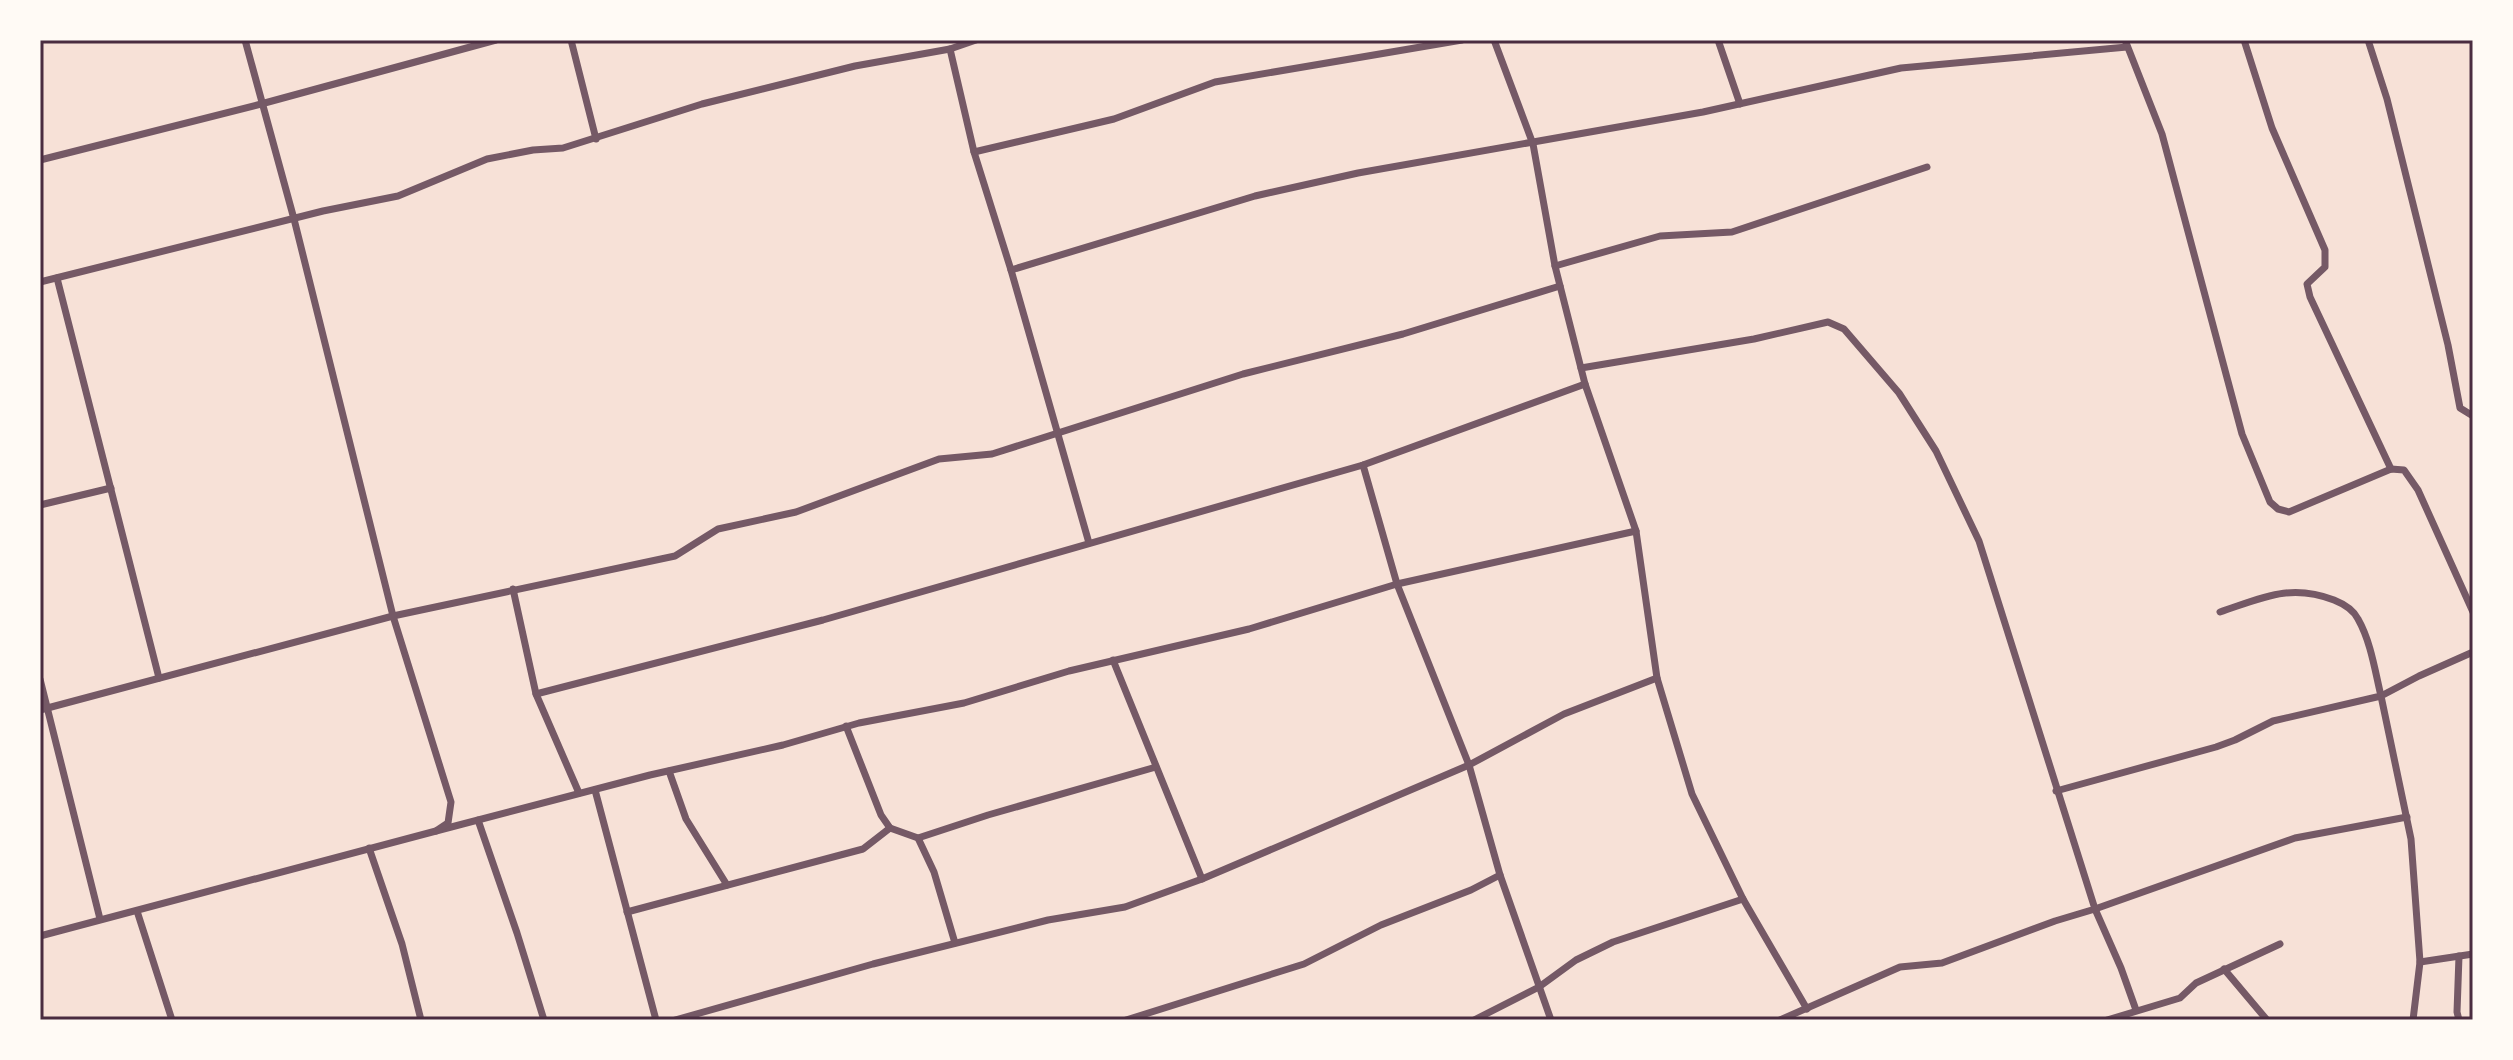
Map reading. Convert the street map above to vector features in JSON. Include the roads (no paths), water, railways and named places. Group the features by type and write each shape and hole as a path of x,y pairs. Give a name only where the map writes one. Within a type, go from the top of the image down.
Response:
{"street":[{"path":"245,40 294,219 393,616 451,802 448,823 436,831"},
{"path":"40,160 496,40"},
{"path":"571,40 596,139"},
{"path":"40,282 323,211 398,196 487,159 563,148 702,104 855,66 950,49 976,40"},
{"path":"974,152 1114,119 1215,82 1462,40"},
{"path":"1494,40 1533,144 1555,266 1585,384 1636,531 1657,678 1692,794 1743,899 1807,1009"},
{"path":"1718,40 1740,104"},
{"path":"2244,40 2272,128 2325,250 2325,267 2307,284 2310,297 2391,469"},
{"path":"2368,40 2387,99 2448,345 2460,408 2473,416"},
{"path":"1011,270 1255,196 1358,173 1533,144 1740,104 1901,68 2126,44 2162,134 2242,434 2270,502 2278,509 2289,512 2391,469 2404,470 2418,490 2473,612"},
{"path":"950,49 974,152 1089,543"},
{"path":"1555,266 1660,236 1732,232 1927,167"},
{"path":"57,278 159,678"},
{"path":"44,709 393,616 675,556 718,529 796,512 939,459 992,454 1243,374 1403,334 1560,286"},
{"path":"1581,368 1754,339 1828,322 1844,329 1899,393 1936,451 1979,541 2095,909 2136,1010"},
{"path":"536,694 1014,567 1363,465 1585,384"},
{"path":"1363,465 1397,584 1469,765 1500,875 1551,1020"},
{"path":"40,505 111,488"},
{"path":"40,936 579,793 783,745 846,726 964,703 1113,660 1249,629 1397,584 1636,531"},
{"path":"513,589 536,694 579,793"},
{"path":"2220,612 2268,596 2299,590 2345,604 2357,615 2381,696 2411,839 2420,962 2413,1020"},
{"path":"2056,791 2216,747 2273,721 2381,696 2473,652"},
{"path":"1113,660 1202,879"},
{"path":"675,1020 955,943 1048,920 1125,907 1202,879 1469,765 1564,714 1657,678"},
{"path":"40,679 44,709 100,919"},
{"path":"846,726 881,815 890,828 918,838 1156,767"},
{"path":"669,771 686,819 727,885"},
{"path":"595,790 656,1020"},
{"path":"1780,1020 1900,967 1942,963 2295,838 2407,817"},
{"path":"478,820 544,1020"},
{"path":"627,912 863,849 890,828"},
{"path":"918,838 934,872 955,943"},
{"path":"369,848 402,944 421,1020"},
{"path":"1126,1020 1304,964 1381,925 1471,890 1500,875"},
{"path":"1474,1020 1539,987 1576,960 1613,942 1743,899"},
{"path":"137,911 172,1020"},
{"path":"2107,1020 2180,998 2196,983 2280,944"},
{"path":"2420,962 2473,954"},
{"path":"2459,956 2459,1020"},
{"path":"2224,969 2267,1020"}]}
